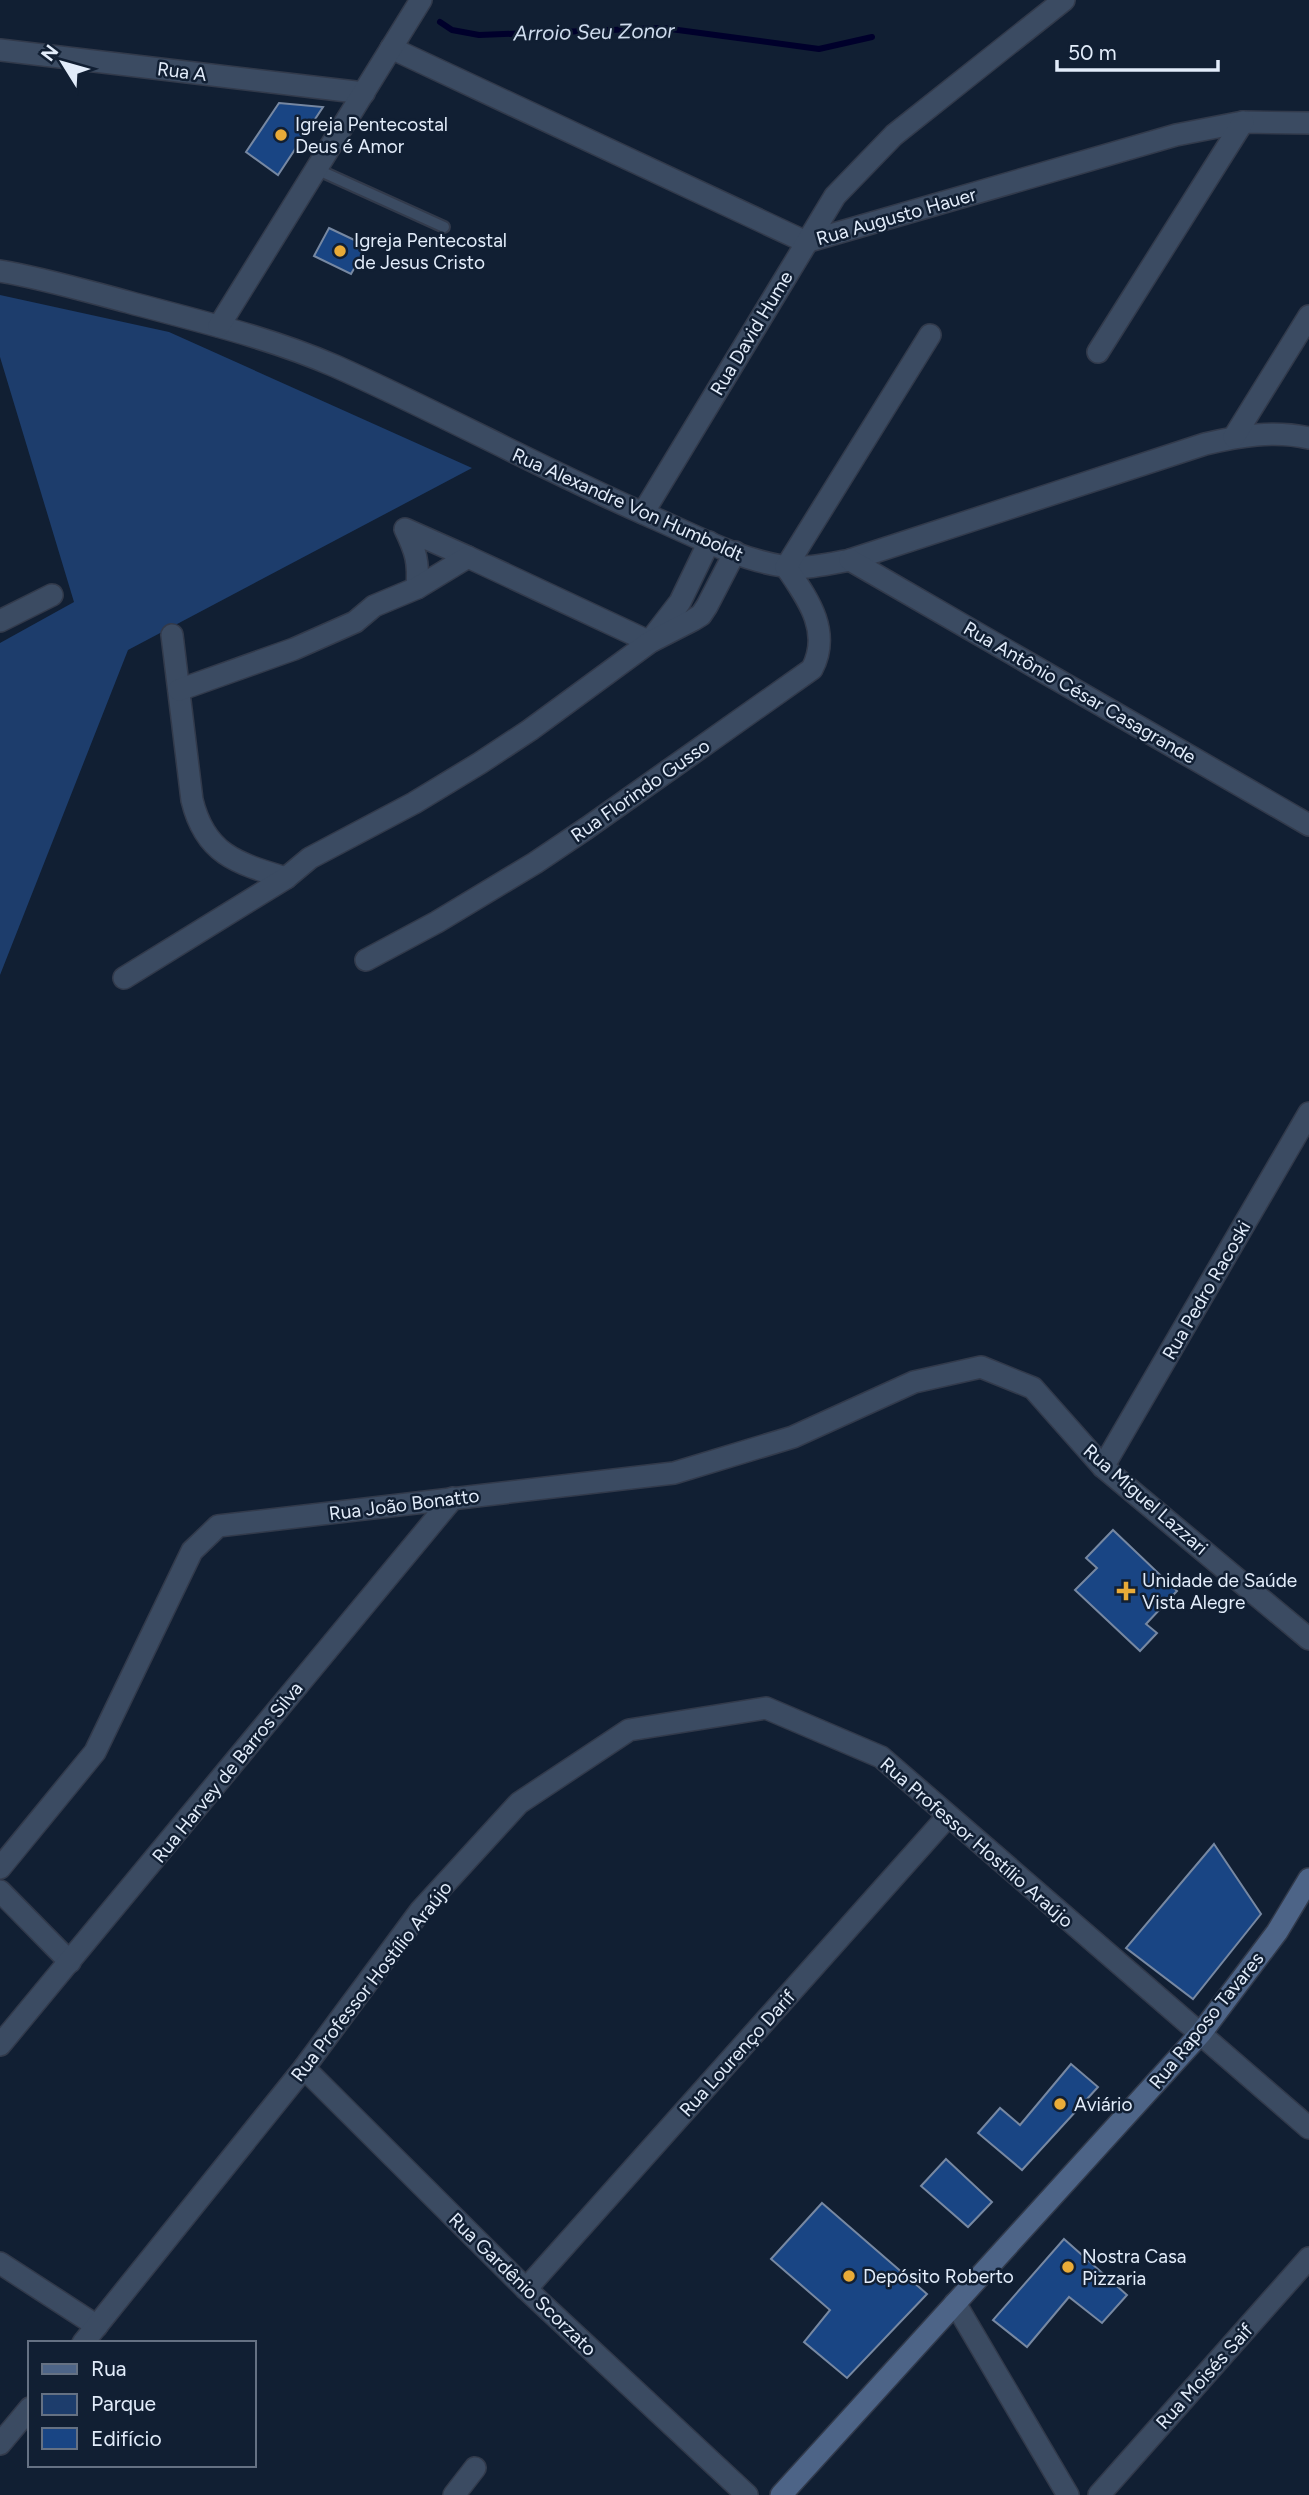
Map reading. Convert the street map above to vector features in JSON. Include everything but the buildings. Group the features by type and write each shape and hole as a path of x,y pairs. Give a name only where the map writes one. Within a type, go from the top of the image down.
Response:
{"main road":[{"name":"Rua Raposo Tavares","path":"781,2495 1200,2033 1277,1932 1309,1879"}],"street":[{"path":"219,326 421,0"},
{"name":"Rua David Hume","path":"643,513 835,196 894,135 1064,0"},
{"name":"Rua Augusto Hauer","path":"391,48 806,243 1176,135 1243,122 1309,122"},
{"name":"Rua A","path":"0,50 364,93"},
{"path":"1098,352 1243,122"},
{"name":"Rua Alexandre Von Humboldt","path":"0,271 219,326 296,351 334,366 574,483 709,542 761,562 786,567 816,566 850,560 1205,444 1234,437 1266,434 1309,438"},
{"path":"1234,437 1309,316"},
{"path":"786,567 930,335"},
{"path":"417,588 419,566 405,529 650,642"},
{"path":"650,642 680,602 709,542"},
{"path":"124,978 286,878 310,858 414,803 530,730 650,642 701,615 736,552"},
{"path":"179,690 321,638 355,622 382,602 417,588 468,557"},
{"name":"Rua Antônio César Casagrande","path":"850,560 1309,825"},
{"name":"Rua Florindo Gusso","path":"366,960 437,922 535,863 805,675 816,661 820,636 808,600 786,567"},
{"path":"0,621 52,594"},
{"path":"172,635 192,800 197,819 208,839 224,855 243,865 286,878"},
{"name":"Rua Pedro Racoski","path":"1103,1467 1309,1112"},
{"name":"Rua Miguel Lazzari","path":"981,1367 1032,1388 1103,1467 1309,1639"},
{"name":"Rua João Bonatto","path":"0,1868 95,1752 192,1551 218,1526 674,1473 793,1437 914,1382 981,1367"},
{"name":"Rua Harvey de Barros Silva","path":"0,2045 453,1498"},
{"name":"Rua Professor Hostílio Araújo","path":"90,2334 304,2068 421,1910 519,1803 629,1730 766,1708 881,1757 1309,2128"},
{"name":"Rua Lourenço Darif","path":"526,2289 948,1816"},
{"path":"0,1891 70,1962"},
{"name":"Rua Gardênio Scorzato","path":"304,2068 526,2289 747,2495"},
{"name":"Rua Moisés Saif","path":"1099,2495 1309,2258"},
{"path":"0,2263 90,2334"},
{"path":"955,2303 1068,2495"},
{"path":"0,2444 28,2410"},
{"path":"454,2495 475,2468"}],"lane":[{"path":"316,169 444,227"}],"green space":[{"path":"0,295 169,332 472,468 128,650 0,975 0,643 74,602 0,357"}],"waterway":[{"name":"Arroio Seu Zonor","path":"440,22 452,30 479,35 663,28 819,49 872,37"}],"place":[{"name":"Igreja Pentecostal Deus é Amor","path":"281,135"},
{"name":"Igreja Pentecostal de Jesus Cristo","path":"340,251"},
{"name":"Unidade de Saúde Vista Alegre","path":"1126,1591"},
{"name":"Aviário","path":"1060,2104"},
{"name":"Nostra Casa Pizzaria","path":"1068,2267"},
{"name":"Depósito Roberto","path":"849,2276"}]}
